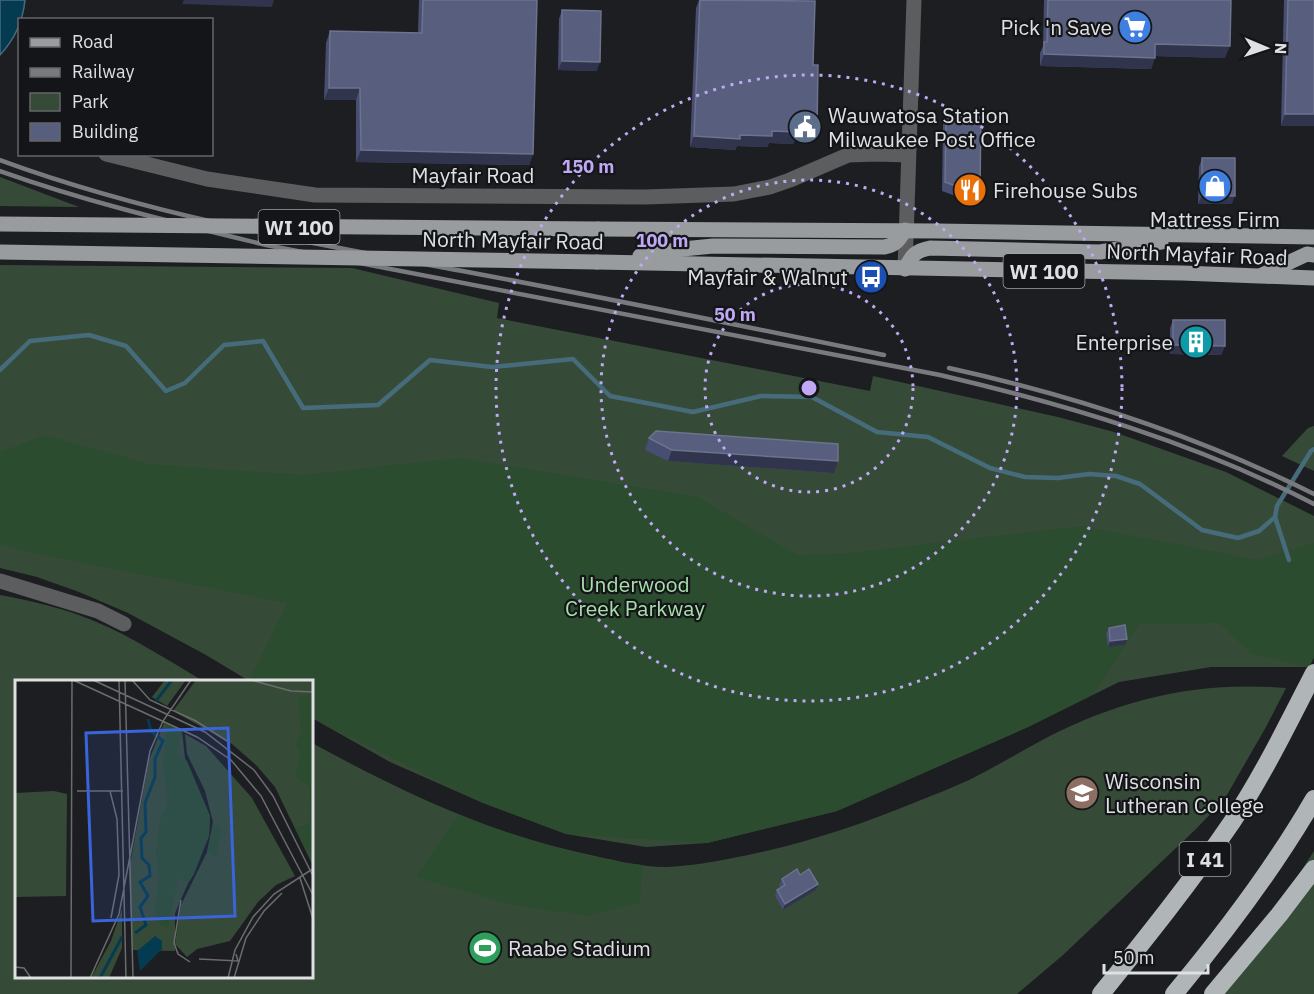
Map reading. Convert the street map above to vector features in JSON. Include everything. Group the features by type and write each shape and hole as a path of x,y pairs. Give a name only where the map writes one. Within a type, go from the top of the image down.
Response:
{"highway":[{"name":"I 41","path":"1101,994 1149,934 1232,822 1263,772 1314,673"},
{"name":"I 41","path":"1173,994 1252,893 1314,799"},
{"path":"1213,994 1314,869"}],"main road":[{"name":"North Mayfair Road","path":"0,224 905,230 1314,237"},
{"path":"601,262 713,246 884,247 897,242 905,230"},
{"path":"905,269 912,255 918,250 930,248 1100,252 1193,236"},
{"name":"North Mayfair Road","path":"0,252 601,262 1314,278"},
{"path":"1259,276 1307,254 1314,255"}],"street":[{"path":"905,269 914,0"},
{"name":"Mayfair Road","path":"114,156 207,179 315,195 645,197 734,194 770,187 848,155 908,155"},
{"path":"0,581 87,607 124,624"}],"green space":[{"path":"0,177 79,207 0,206"},
{"name":"Underwood Creek Parkway","path":"0,265 352,268 499,303 497,318 870,391 873,376 1058,417 1114,432 1226,472 1314,516 1314,657 1309,667 1211,667 1119,682 1028,727 837,811 707,843 646,847 566,834 483,803 390,762 314,719 314,680 248,680 128,613 37,577 0,568"},
{"path":"1314,426 1314,471 1282,456 1308,428"},
{"path":"46,435 149,464 303,475 460,458 698,497 797,555 839,554 1083,526 1258,560 1314,543 1314,657 1309,667 1252,654 1219,623 1139,624 1094,694 1028,727 837,811 707,843 566,834 483,803 314,719 314,680 249,680 287,603 42,555 0,544 0,452"},
{"name":"Wisconsin Lutheran College","path":"0,595 48,605 94,621 137,642 202,680 15,680 15,979 314,979 314,744 414,795 521,837 630,863 666,867 685,866 765,851 852,826 963,783 1075,724 1133,703 1162,695 1222,687 1286,688 1224,800 1063,955 1017,994 0,994"},
{"path":"458,815 526,839 572,852 642,865 640,902 588,916 508,904 416,877"},
{"path":"1314,851 1314,994 1221,994"}],"water":[{"path":"0,0 25,0 21,18 18,18 17,29 0,55"}],"building":[{"path":"423,0 537,0 533,154 361,150 360,88 329,88 330,31 422,33"},
{"path":"700,0 815,1 813,65 818,65 817,129 797,128 797,132 772,131 772,136 740,135 740,139 694,136"},
{"name":"Pick 'n Save","path":"1048,0 1231,0 1230,46 1155,44 1155,58 1044,54 1044,42 1047,42"},
{"path":"1288,0 1314,0 1314,114 1285,114"},
{"path":"562,10 601,11 600,62 562,61"},
{"path":"946,116 981,117 980,190 964,189 945,182"},
{"name":"Mattress Firm","path":"1202,158 1235,158 1235,196 1202,195"},
{"name":"Enterprise","path":"1173,320 1225,320 1225,346 1173,345"},
{"path":"656,431 838,444 838,461 672,450 649,438"},
{"path":"1125,625 1127,639 1110,641 1109,628"},
{"path":"797,869 800,875 809,869 818,884 785,904 777,890 785,885 782,879"}],"waterway":[{"path":"0,370 30,341 89,335 126,346 166,391 185,383 224,345 263,341 303,408 378,405 430,360 492,367 573,359 610,396 693,412 761,396 812,397 877,432 928,437 990,468 1025,477 1058,478 1089,474 1116,476 1140,484 1202,530 1238,538 1259,531 1275,517 1277,506 1314,449"},
{"path":"1275,517 1289,560"}],"railway":[{"path":"0,160 116,197 234,227 884,355"},
{"path":"0,171 99,202 266,245 940,375 1036,399 1178,444 1224,462 1314,504"},
{"path":"949,368 1043,391 1136,420 1226,454 1314,494"}],"place":[{"name":"Pick 'n Save","path":"1135,27"},
{"name":"Wauwatosa Station Milwaukee Post Office","path":"805,127"},
{"name":"Mattress Firm","path":"1215,186"},
{"name":"Firehouse Subs","path":"970,190"},
{"name":"Mayfair & Walnut","path":"871,277"},
{"name":"Enterprise","path":"1196,342"},
{"name":"Wisconsin Lutheran College","path":"1082,793"},
{"name":"Raabe Stadium","path":"485,948"}]}
